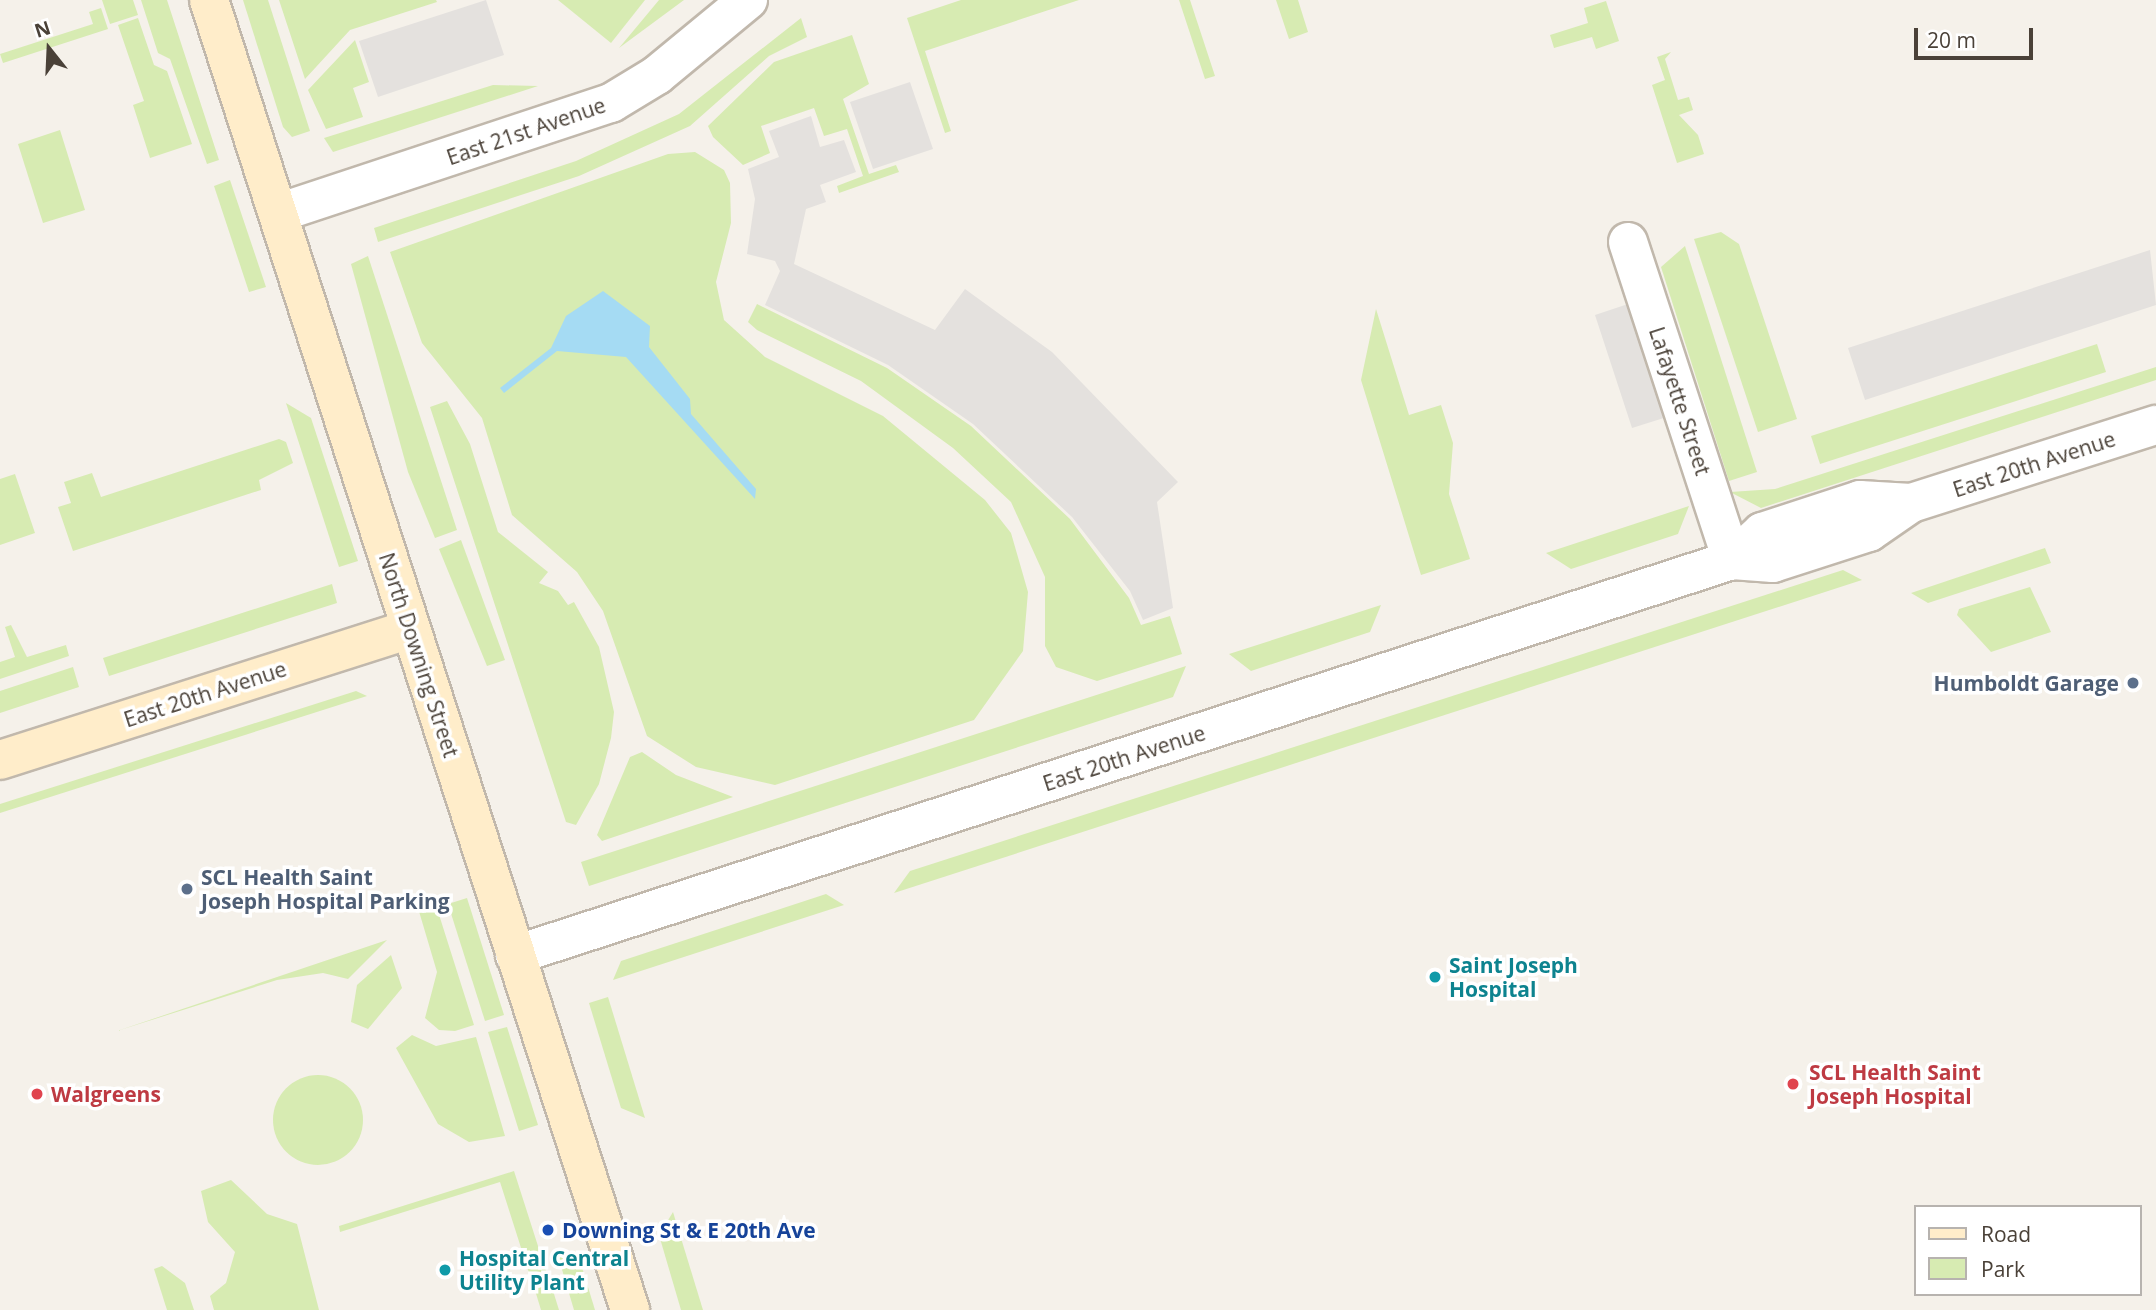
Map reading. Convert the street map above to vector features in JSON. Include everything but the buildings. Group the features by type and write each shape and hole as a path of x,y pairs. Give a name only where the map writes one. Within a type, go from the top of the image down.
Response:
{"main road":[{"name":"North Downing Street","path":"209,0 629,1310"},
{"name":"East 20th Avenue","path":"0,760 411,629"}],"street":[{"name":"East 21st Avenue","path":"278,213 611,103 657,75 748,0"},
{"name":"Lafayette Street","path":"1628,242 1732,560"},
{"name":"East 20th Avenue","path":"515,955 1732,560 1773,563 1869,533 1911,503 2156,425"}],"green space":[{"path":"102,0 133,0 138,15 110,24"},
{"path":"141,0 167,0 219,160 207,164 170,59 158,53"},
{"path":"243,0 268,0 310,131 292,137 283,127"},
{"path":"279,0 437,2 350,30 305,79"},
{"path":"558,0 645,0 611,43"},
{"path":"659,0 684,0 619,48"},
{"path":"961,0 1079,0 925,51 951,131 945,133 907,18"},
{"path":"1179,0 1190,0 1215,76 1205,79"},
{"path":"1276,0 1298,0 1308,32 1289,39"},
{"path":"1606,1 1619,41 1596,49 1592,37 1554,48 1550,35 1588,23 1584,8"},
{"path":"101,8 108,29 3,63 0,54 93,24 89,12"},
{"path":"138,18 154,65 167,71 192,144 150,158 133,105 144,101 118,25"},
{"path":"801,18 807,37 769,56 690,126 579,176 378,242 374,228 576,161 679,114"},
{"path":"852,35 869,84 843,99 869,174 896,165 899,172 839,193 837,186 863,176 847,129 824,136 814,108 761,126 770,153 743,165 713,137 708,126 774,62"},
{"path":"355,40 369,82 353,88 363,117 326,129 308,90"},
{"path":"1671,52 1665,59 1678,100 1689,97 1693,110 1679,115 1698,135 1704,154 1677,163 1652,85 1665,80 1657,57"},
{"path":"493,85 538,86 333,152 324,138"},
{"path":"60,130 85,210 43,223 18,144"},
{"path":"695,152 724,170 730,183 731,223 716,282 724,320 765,357 883,416 985,500 1011,533 1028,592 1023,651 974,720 775,785 696,767 647,736 603,611 577,572 512,515 482,418 422,343 390,252 668,154"},
{"path":"230,180 266,287 249,292 214,186"},
{"path":"1721,232 1739,244 1797,419 1758,432 1694,239"},
{"path":"1685,246 1757,472 1729,481 1661,267"},
{"path":"368,256 457,530 435,538 408,472 351,264"},
{"path":"757,304 887,368 971,426 1070,519 1129,598 1141,625 1170,616 1182,654 1097,681 1056,667 1045,646 1045,577 1011,502 953,448 861,381 757,330 748,322"},
{"path":"1376,309 1409,415 1441,405 1453,443 1449,494 1470,559 1421,575 1361,380"},
{"path":"2097,344 2106,372 1820,464 1811,436"},
{"path":"2156,367 2156,380 1761,508 1730,492 1775,489"},
{"path":"447,401 470,444 498,532 548,572 539,583 558,591 568,605 574,602 599,647 614,712 611,738 599,784 576,825 566,822 430,407"},
{"path":"286,403 311,418 358,561 339,567"},
{"path":"279,439 286,442 293,463 259,480 261,490 73,551 58,507 71,503 64,482 92,473 101,497"},
{"path":"15,474 35,533 0,545 0,479"},
{"path":"1689,506 1678,534 1571,569 1546,553"},
{"path":"461,540 505,660 487,666 439,549"},
{"path":"2045,548 2051,563 1928,603 1911,593"},
{"path":"1843,570 1862,580 894,893 910,871"},
{"path":"332,584 337,603 109,676 103,658"},
{"path":"2030,587 2051,632 1991,652 1957,615 1959,609"},
{"path":"1381,605 1370,632 1251,671 1229,654"},
{"path":"11,625 27,657 66,645 69,656 0,679 0,662 15,657 5,627"},
{"path":"1186,666 1173,697 589,886 581,862"},
{"path":"73,667 79,687 0,713 0,691"},
{"path":"356,691 367,696 0,813 0,804"},
{"path":"642,752 676,775 733,797 602,841 597,835 630,757"},
{"path":"826,894 844,905 613,980 621,961"},
{"path":"467,898 504,1015 485,1021 448,904"},
{"path":"435,902 474,1025 455,1031 439,1030 425,1018 437,972 418,908"},
{"path":"387,940 348,979 323,973 277,980 117,1031"},
{"path":"391,955 402,988 368,1029 351,1022 357,985"},
{"path":"608,997 645,1118 621,1108 589,1003"},
{"path":"507,1027 538,1125 519,1131 488,1032"},
{"path":"412,1035 436,1046 476,1037 505,1136 469,1142 438,1124 396,1048"},
{"path":"318,1075 335,1079 350,1088 359,1103 363,1120 359,1137 350,1152 335,1161 318,1165 301,1161 286,1152 277,1137 273,1120 277,1103 286,1088 301,1079"},
{"path":"514,1171 546,1271 530,1276 500,1182 340,1232 339,1226"},
{"path":"231,1180 267,1214 297,1224 319,1310 214,1310 210,1296 226,1283 235,1252 208,1222 201,1191"},
{"path":"673,1212 703,1310 681,1310 659,1235"},
{"path":"577,1251 595,1310 574,1310 558,1256"},
{"path":"162,1266 185,1283 194,1310 167,1310 154,1269"},
{"path":"550,1281 559,1310 541,1310 534,1287"}],"shaded area":[{"path":"486,0 504,55 378,97 359,41"},
{"path":"910,82 933,149 873,169 850,102"},
{"path":"811,116 820,147 844,140 856,172 820,185 826,202 806,209 794,264 935,330 965,289 1052,352 1178,482 1157,502 1173,608 1143,620 1130,591 1072,517 973,424 888,365 765,305 780,271 775,261 747,254 755,199 748,169 779,157 769,131"},
{"path":"2150,250 2156,305 1865,400 1848,348"},
{"path":"1649,297 1686,411 1632,428 1595,315"}],"water":[{"path":"603,291 650,326 649,347 690,399 691,414 756,489 755,499 626,357 557,351 504,393 500,388 551,348 566,316"}],"place":[{"name":"Humboldt Garage","path":"2133,683"},
{"name":"SCL Health Saint Joseph Hospital Parking","path":"187,889"},
{"name":"Saint Joseph Hospital","path":"1435,977"},
{"name":"SCL Health Saint Joseph Hospital","path":"1793,1084"},
{"name":"Walgreens","path":"37,1094"},
{"name":"Downing St & E 20th Ave","path":"548,1230"},
{"name":"Hospital Central Utility Plant","path":"445,1270"}]}
